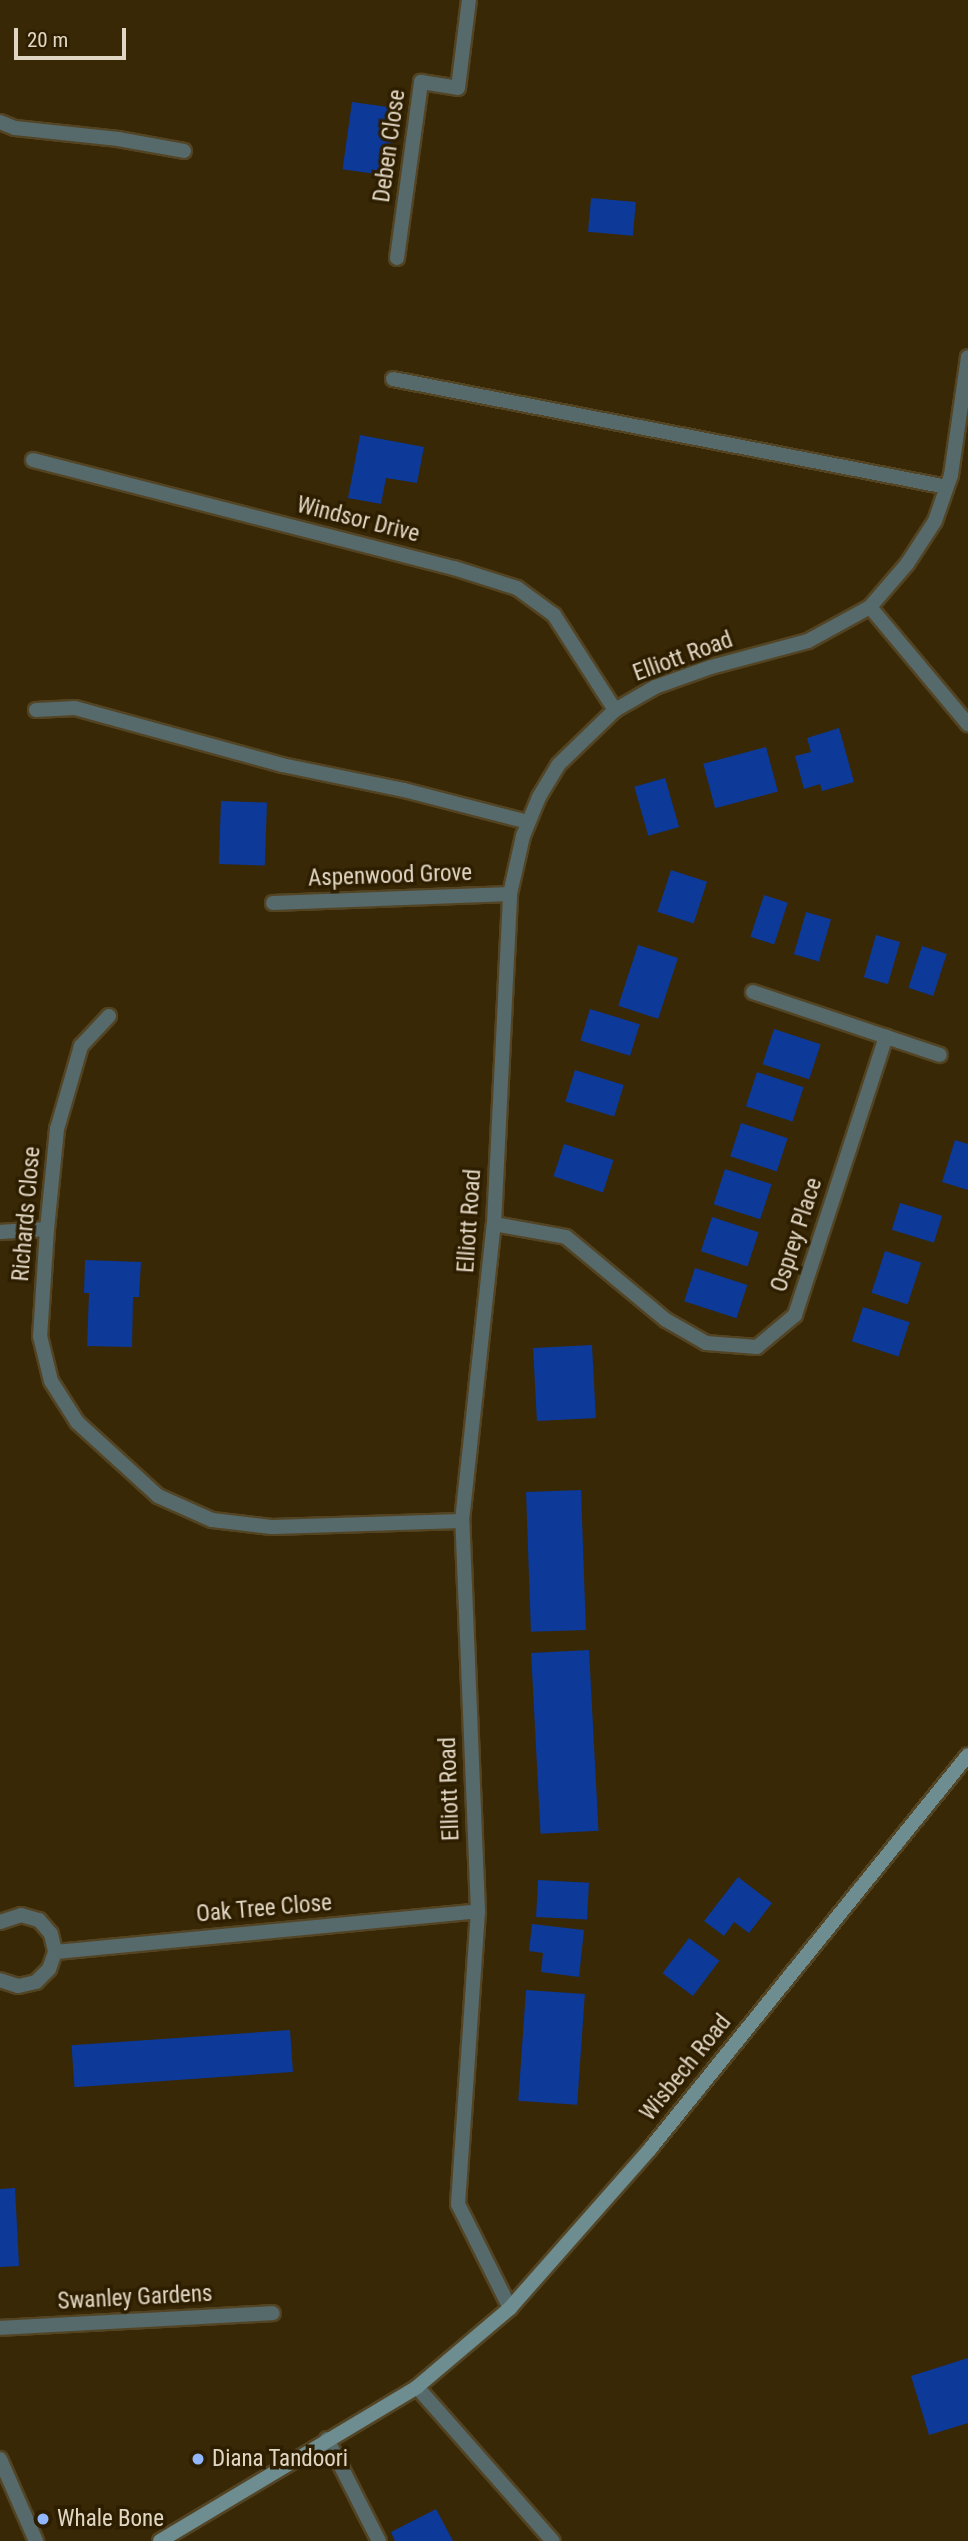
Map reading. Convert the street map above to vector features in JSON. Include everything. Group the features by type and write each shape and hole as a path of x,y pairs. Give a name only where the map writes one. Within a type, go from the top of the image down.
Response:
{"main road":[{"name":"Wisbech Road","path":"160,2541 416,2387 510,2308 650,2149 968,1755"}],"street":[{"name":"Deben Close","path":"397,258 421,82 458,88 469,0"},
{"path":"0,122 15,128 118,139 184,151"},
{"name":"Elliott Road","path":"510,2308 458,2204 478,1911 462,1521 494,1224 510,894 528,822 539,797 558,765 615,710 655,687 700,671 808,641 870,607 908,564 934,521 947,487 968,357"},
{"path":"393,379 947,487"},
{"name":"Windsor Drive","path":"33,460 454,568 517,588 554,615 615,710"},
{"path":"870,607 968,724"},
{"path":"36,710 75,708 282,765 404,790 528,822"},
{"name":"Aspenwood Grove","path":"273,903 510,894"},
{"path":"752,992 940,1055"},
{"name":"Richards Close","path":"109,1016 82,1046 57,1129 47,1228 40,1336 51,1381 78,1422 158,1496 212,1520 272,1527 462,1521"},
{"name":"Osprey Place","path":"494,1224 566,1237 666,1320 706,1343 757,1347 795,1315 886,1037"},
{"path":"0,1232 47,1228"},
{"name":"Oak Tree Close","path":"55,1952 478,1911"},
{"path":"0,1922 21,1915 39,1920 51,1934 55,1952 49,1969 36,1982 18,1986 0,1980"},
{"name":"Swanley Gardens","path":"0,2328 273,2313"},
{"path":"416,2387 553,2541"},
{"path":"327,2439 379,2541"},
{"path":"0,2459 36,2541"}],"building":[{"path":"352,102 396,108 386,175 343,169"},
{"path":"591,198 636,202 633,236 588,232"},
{"path":"360,435 424,447 417,483 386,478 381,504 348,498"},
{"path":"839,728 854,782 822,791 820,784 804,789 795,756 811,752 807,738"},
{"path":"766,747 778,791 715,808 703,764"},
{"path":"665,778 679,827 648,836 634,787"},
{"path":"221,801 267,803 265,866 219,864"},
{"path":"671,870 707,882 694,924 657,912"},
{"path":"764,895 788,903 774,945 750,937"},
{"path":"806,912 831,919 819,961 794,954"},
{"path":"876,935 900,942 888,984 864,977"},
{"path":"638,945 678,958 658,1019 618,1006"},
{"path":"922,946 947,954 933,996 908,988"},
{"path":"590,1009 640,1024 630,1056 580,1041"},
{"path":"774,1029 821,1044 809,1079 763,1064"},
{"path":"575,1070 624,1085 614,1116 565,1102"},
{"path":"757,1072 804,1087 792,1121 746,1106"},
{"path":"741,1123 788,1138 777,1171 730,1156"},
{"path":"955,1140 968,1144 968,1190 942,1182"},
{"path":"564,1144 613,1160 603,1192 553,1176"},
{"path":"725,1169 772,1184 760,1219 714,1204"},
{"path":"900,1203 942,1216 934,1243 892,1230"},
{"path":"712,1217 759,1232 747,1266 701,1251"},
{"path":"885,1251 921,1263 908,1305 871,1293"},
{"path":"85,1260 141,1262 139,1297 133,1297 132,1347 87,1346 89,1293 84,1293"},
{"path":"695,1268 747,1285 736,1318 684,1301"},
{"path":"863,1307 910,1322 898,1356 852,1341"},
{"path":"592,1345 596,1418 537,1421 533,1348"},
{"path":"581,1490 586,1630 531,1632 526,1492"},
{"path":"589,1650 598,1831 541,1834 531,1653"},
{"path":"738,1877 772,1903 749,1933 734,1922 724,1936 704,1921"},
{"path":"538,1880 589,1883 587,1920 536,1917"},
{"path":"532,1924 584,1930 579,1977 541,1972 543,1953 529,1951"},
{"path":"689,1938 719,1961 693,1996 663,1973"},
{"path":"526,1990 585,1994 577,2105 518,2101"},
{"path":"290,2030 293,2072 74,2087 72,2045"},
{"path":"15,2188 19,2266 0,2267 0,2189"},
{"path":"968,2358 968,2423 929,2435 911,2376"},
{"path":"436,2509 453,2541 395,2541 391,2532"}],"place":[{"name":"Diana Tandoori","path":"198,2459"},
{"name":"Whale Bone","path":"43,2519"}]}
